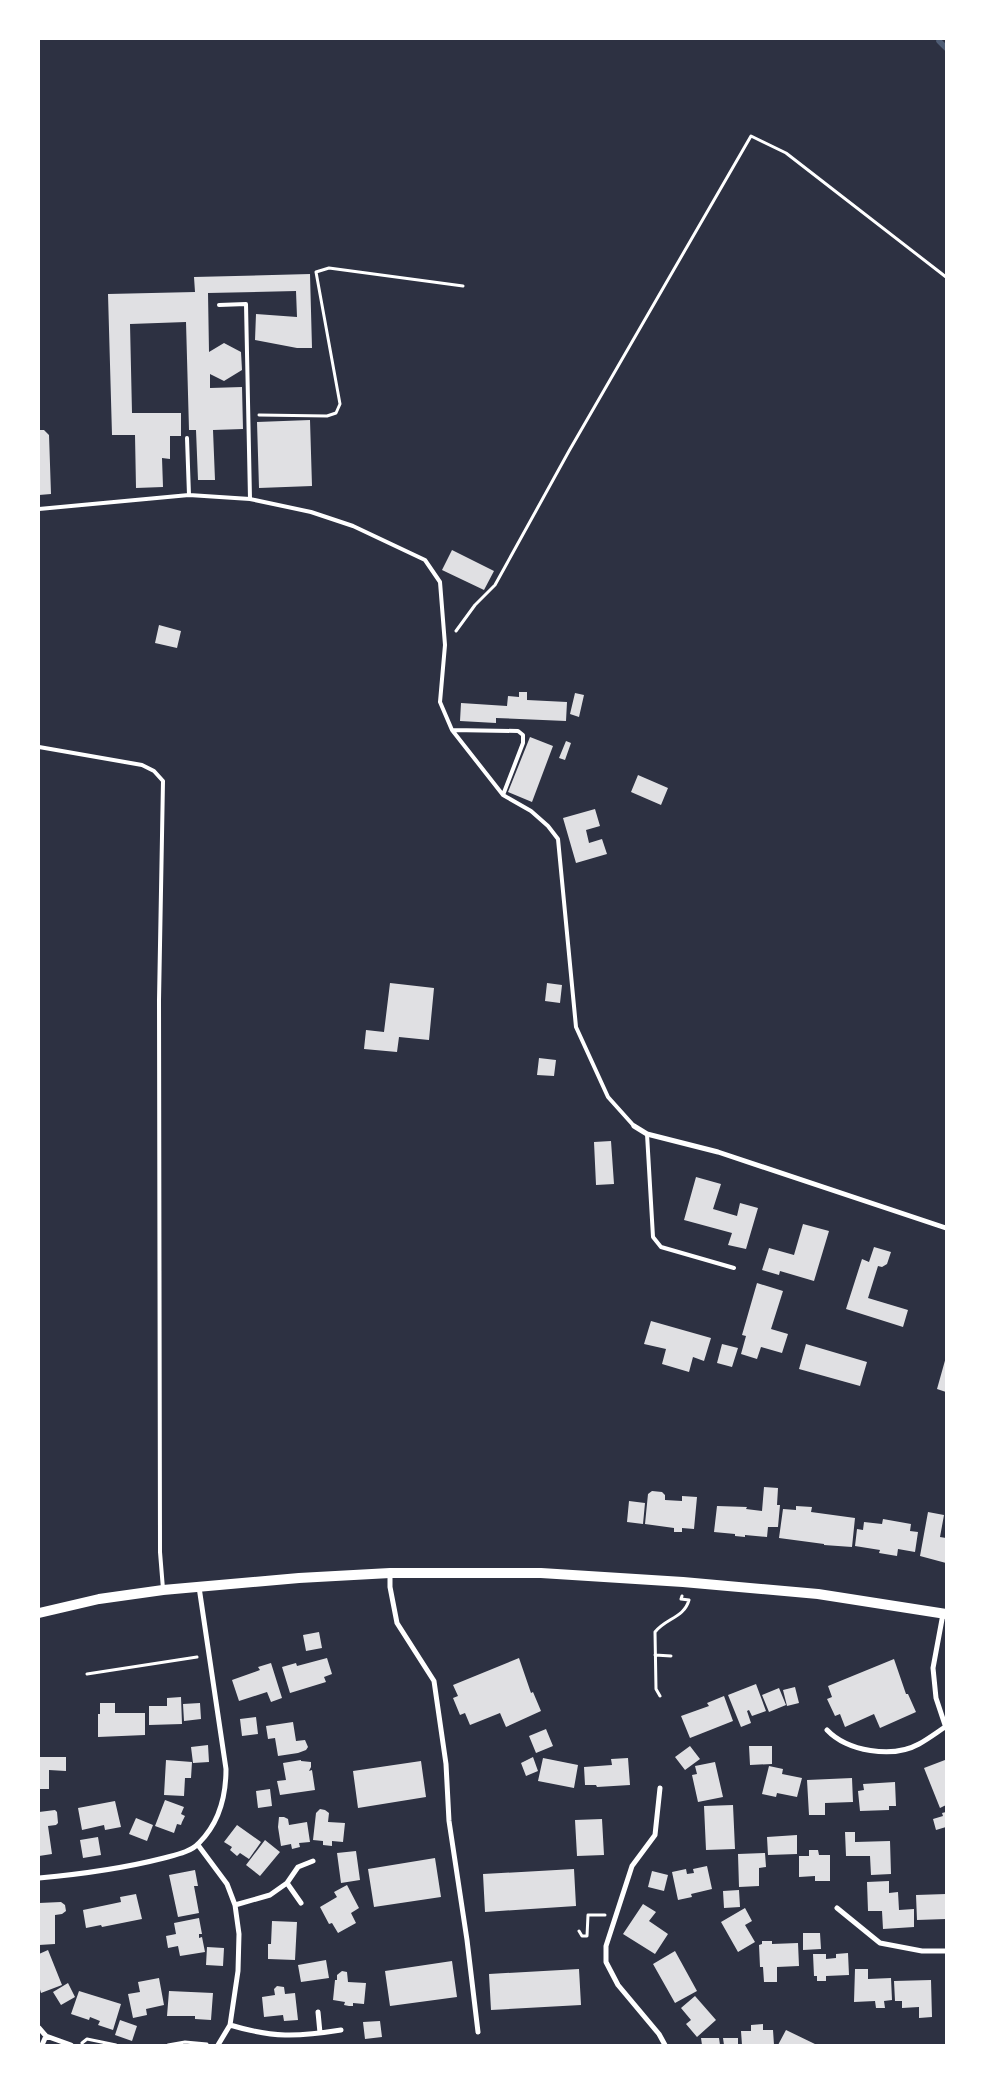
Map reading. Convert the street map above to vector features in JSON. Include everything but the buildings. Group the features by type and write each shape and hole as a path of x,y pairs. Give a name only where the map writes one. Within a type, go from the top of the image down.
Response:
{"main road":[{"path":"39,1613 99,1599 164,1590 390,1573 541,1573 683,1582 818,1594 945,1613"}],"street":[{"path":"634,1126 647,1134 718,1152 946,1228"},
{"path":"390,1573 390,1587 397,1623 434,1681 446,1764 449,1821 467,1940 478,2032"},
{"path":"39,1878 98,1873 180,1853 198,1845 213,1825 226,1789 226,1769 199,1587"},
{"path":"827,1730 835,1738 860,1748 886,1752 917,1745 946,1728 936,1698 933,1668 945,1613"},
{"path":"660,1788 655,1835 632,1866 606,1946 606,1962 618,1985 659,2034 665,2045"},
{"path":"198,1845 227,1884 235,1905 239,1934 238,1971 230,2025 218,2045"},
{"path":"235,1905 270,1895 288,1884 298,1867 313,1861"},
{"path":"288,1884 301,1904"},
{"path":"837,1908 880,1943 922,1951 946,1951"},
{"path":"318,2012 320,2033"},
{"path":"230,2025 256,2032 294,2036 341,2030"},
{"path":"39,2028 46,2036 71,2045"},
{"path":"42,2045 46,2036"}],"lane":[{"path":"219,305 246,304 250,499"},
{"path":"187,438 189,495"},
{"path":"39,509 189,495 250,499 311,512 345,523 426,560 440,582 445,645 440,702 452,730 503,795 531,811 548,826 558,840 576,1027 608,1097 634,1126"},
{"path":"452,730 518,731 523,735 523,743 503,795"},
{"path":"39,747 142,764 154,771 163,781 159,1040 160,1552 164,1590"},
{"path":"647,1134 653,1237 661,1247 734,1268"}],"path":[{"path":"445,645 475,605 495,585 569,451 751,136 786,153 946,277"},
{"path":"248,415 327,416 336,413 340,404 316,272 329,268 463,286"},
{"path":"660,1696 656,1689 655,1632 660,1625 681,1614 687,1608 689,1600 681,1599 683,1582"},
{"path":"87,1674 208,1655"},
{"path":"655,1655 671,1656"},
{"path":"579,1931 582,1936 587,1936 588,1915 615,1915"},
{"path":"80,2045 87,2039 116,2045"},
{"path":"168,2045 185,2042 218,2045"}],"waterway":[{"path":"939,41 946,48"}]}
